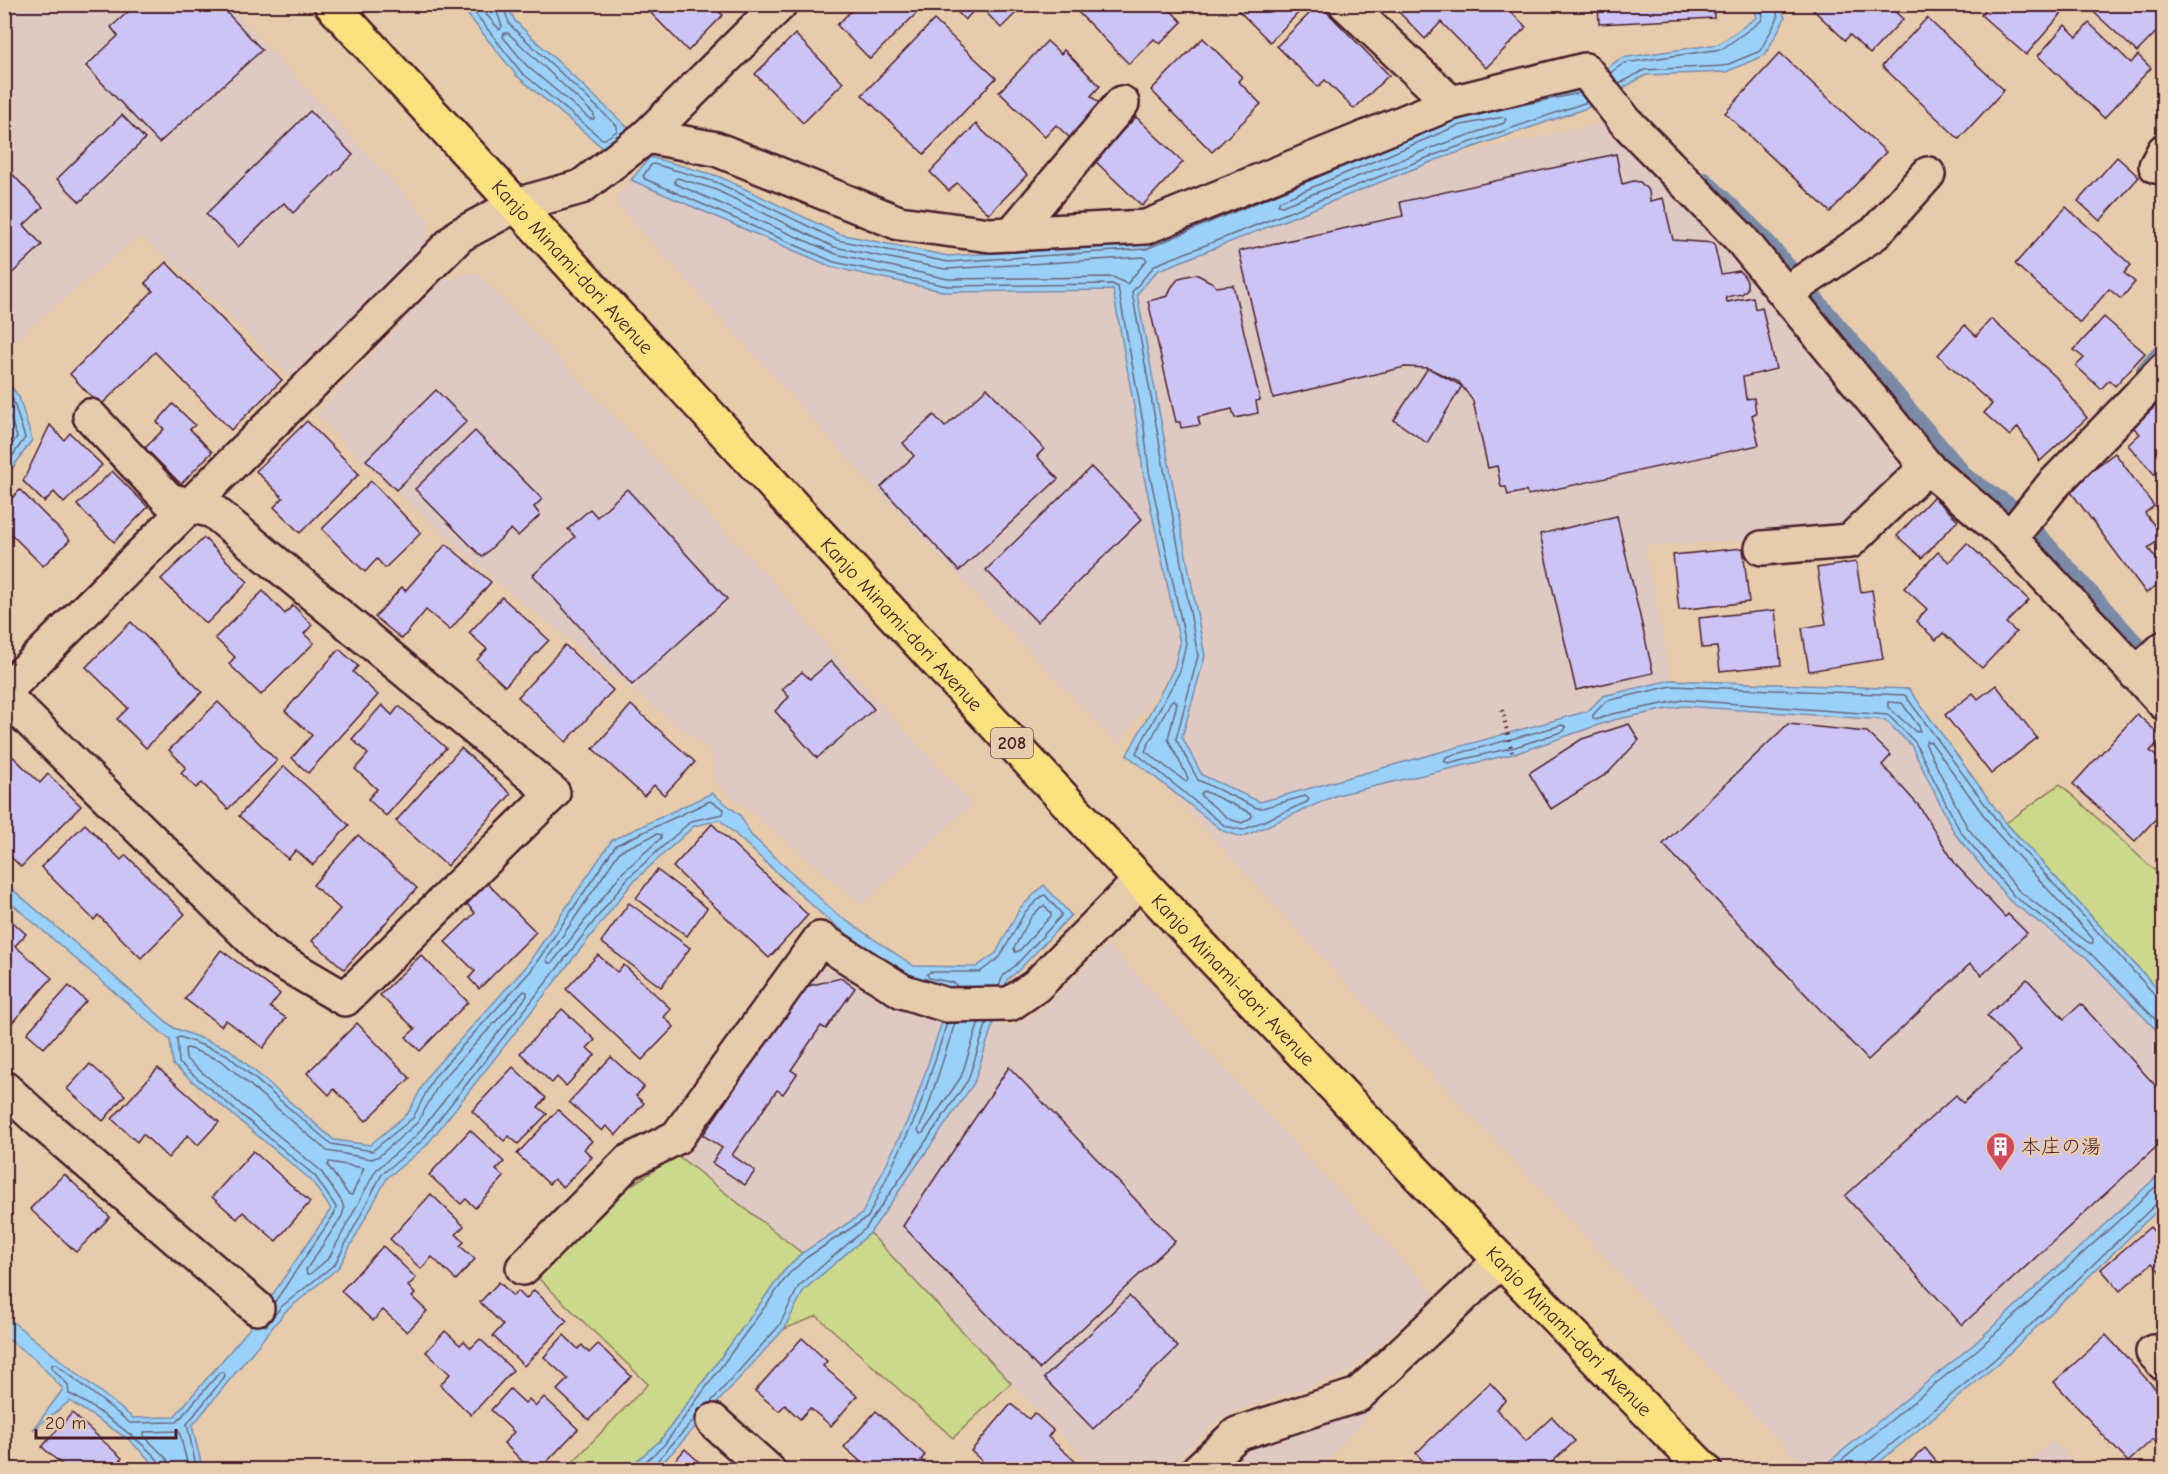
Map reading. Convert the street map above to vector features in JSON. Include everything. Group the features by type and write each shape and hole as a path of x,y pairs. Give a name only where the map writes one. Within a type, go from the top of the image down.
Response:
{"highway":[{"name":"Kanjo Minami-dori Avenue","path":"331,4 1139,882 1705,1470"}],"street":[{"path":"90,416 170,500 190,505 213,511 553,793 345,999 265,952 4,694 190,505 460,235 516,205 581,187 647,136 780,4"},
{"path":"1346,4 1451,103"},
{"path":"647,136 716,148 899,223 990,235 1146,227 1451,103 1585,70 1625,121 1740,238 1797,285 1927,467 2010,538 2163,703"},
{"path":"1012,234 1122,103"},
{"path":"1797,285 1875,233 1928,174"},
{"path":"2010,538 2052,486 2163,370"},
{"path":"1762,548 1850,541 1927,467"},
{"path":"2136,674 2162,650"},
{"path":"523,1268 628,1162 677,1137 820,939 902,991 946,1005 1010,1004 1036,986 1139,882"},
{"path":"4,1088 40,1122 257,1308"},
{"path":"1198,1470 1237,1434 1358,1395 1501,1260"},
{"path":"713,1421 768,1470"}],"path":[{"path":"1502,710 1512,752"}],"shaded area":[{"path":"5,5 228,5 428,220 427,245 292,378 215,301 140,235 5,348"},
{"path":"1611,121 1733,243 1916,465 1843,534 1644,546 1671,680 1683,706 1885,720 1911,745 1955,834 2010,901 2086,957 2163,1037 2163,1171 1973,1345 1820,1469 1806,1469 1368,1007 1161,781 1205,656 1137,295 1157,271 1436,160"},
{"path":"631,180 832,267 947,292 1113,290 1138,429 1143,472 1180,643 1174,668 1118,745 871,484 615,201"},
{"path":"476,272 772,581 825,644 972,804 862,904 715,782 712,753 502,586 360,459 316,414 441,281"},
{"path":"1108,944 1435,1295 1348,1373 1221,1416 1168,1469 1095,1469 871,1233 802,1253 677,1155 807,973 838,965 930,1021 1015,1025 1041,1010"},
{"path":"1381,1401 1319,1469 1224,1470 1250,1446"},
{"path":"2053,1441 2080,1469 2021,1469"}],"green space":[{"path":"2060,784 2163,878 2163,995 2006,823"},
{"path":"677,1155 802,1253 784,1271 660,1441 627,1469 566,1469 648,1384 537,1277 600,1206"},
{"path":"870,1233 1011,1383 953,1438 817,1316 784,1329 803,1290"}],"water":[{"path":"460,5 507,5 515,21 629,129 603,148 517,76"},
{"path":"1753,5 1780,5 1785,18 1765,55 1726,72 1646,75 1587,108 1436,160 1157,271 1137,294 1205,656 1182,737 1202,775 1260,802 1588,711 1603,696 1671,680 1909,689 2006,823 2163,995 2163,1037 2086,957 2010,901 1955,834 1911,745 1885,720 1683,706 1613,720 1517,753 1337,795 1242,837 1223,831 1127,755 1174,668 1180,643 1143,472 1138,429 1113,290 947,292 832,267 631,180 650,157 718,176 839,234 948,256 1144,243 1454,113 1583,86 1621,58 1719,44 1757,17"},
{"path":"5,378 19,397 32,440 5,479"},
{"path":"712,793 740,815 751,835 838,915 914,966 976,967 996,953 1020,908 1044,885 1071,915 1007,980 974,1083 870,1233 804,1290 784,1329 657,1469 627,1469 660,1441 784,1271 802,1253 862,1214 913,1109 953,989 908,979 826,918 720,820 694,826 633,882 426,1146 387,1178 339,1267 285,1312 192,1426 202,1467 205,1469 159,1469 128,1439 70,1401 33,1430 63,1389 35,1359 5,1337 4,1315 133,1418 174,1417 249,1329 331,1209 311,1180 173,1065 170,1040 5,898 5,883 174,1028 229,1049 334,1140 370,1145 408,1113 429,1074 525,968 612,840"},
{"path":"2163,1171 2163,1205 1999,1363 1871,1469 1820,1469 1973,1345"}],"building":[{"path":"137,4 219,4 262,50 159,143 86,66 118,36 111,27"},
{"path":"642,4 725,4 718,11 723,15 688,51"},
{"path":"858,4 922,4 924,6 870,59 837,25"},
{"path":"950,4 1025,4 1001,28 979,5 965,20"},
{"path":"1080,4 1164,4 1182,22 1160,44 1154,39 1129,64 1075,9"},
{"path":"1232,4 1307,4 1270,42"},
{"path":"1319,4 1389,75 1354,109 1325,80 1318,87 1277,46"},
{"path":"1391,4 1503,4 1526,27 1486,68 1441,22 1425,39"},
{"path":"1598,4 1714,4 1714,18 1599,24"},
{"path":"1807,4 1894,4 1891,8 1903,19 1870,54 1850,35 1845,40"},
{"path":"1990,4 2070,4 2026,55 1981,15"},
{"path":"2164,4 2164,24 2137,52 2086,5"},
{"path":"1927,18 2004,90 1959,139 1882,66"},
{"path":"934,20 996,78 924,154 862,95"},
{"path":"2089,23 2131,63 2138,55 2151,68 2104,118 2038,56 2065,25 2077,37"},
{"path":"795,34 843,83 803,123 755,74"},
{"path":"1203,38 1242,77 1238,81 1261,104 1212,152 1151,90"},
{"path":"1047,41 1061,54 1064,50 1100,86 1091,96 1101,105 1070,138 1056,125 1045,137 999,92"},
{"path":"1780,53 1886,152 1830,212 1725,113"},
{"path":"310,111 353,155 293,213 284,203 238,247 206,214"},
{"path":"122,115 145,139 80,202 57,179"},
{"path":"1136,117 1183,162 1142,206 1094,160"},
{"path":"976,124 1027,175 989,214 957,183 949,191 930,172"},
{"path":"1616,154 1622,184 1640,182 1649,191 1650,201 1663,198 1673,240 1714,243 1721,274 1739,271 1744,276 1747,289 1742,294 1726,297 1727,302 1753,297 1755,309 1762,307 1776,369 1743,377 1746,399 1754,398 1756,413 1752,415 1759,445 1528,495 1526,491 1508,495 1506,487 1501,487 1497,466 1488,468 1473,401 1459,382 1428,368 1405,367 1273,398 1239,251 1403,216 1400,202"},
{"path":"2117,157 2139,177 2100,221 2078,201"},
{"path":"4,165 43,207 24,225 42,245 4,281"},
{"path":"2066,207 2131,265 2124,273 2135,282 2121,299 2109,289 2080,323 2015,264"},
{"path":"166,262 282,380 231,430 155,352 100,406 70,374 153,291 145,283"},
{"path":"1196,274 1216,287 1233,285 1260,400 1256,401 1258,413 1235,418 1232,409 1198,417 1200,425 1181,428 1180,422 1176,422 1148,301 1168,296 1179,278"},
{"path":"2104,317 2145,353 2115,386 2109,380 2101,389 2076,366 2084,358 2074,350"},
{"path":"1991,319 2056,377 2087,418 2040,461 2018,427 2010,436 1984,413 1992,404 1938,355 1965,325 1976,336"},
{"path":"1428,368 1462,386 1427,443 1394,420"},
{"path":"987,388 1044,449 1037,456 1058,479 959,571 881,487 914,456 903,443 934,415 945,427"},
{"path":"436,390 467,421 396,490 366,460"},
{"path":"2164,398 2164,467 2155,475 2128,445 2140,434 2133,427"},
{"path":"173,404 195,425 190,429 212,452 181,484 145,448 164,429 157,422"},
{"path":"307,421 359,474 300,533 274,507 283,498 256,471"},
{"path":"50,425 64,440 70,433 102,465 64,503 54,492 44,502 23,481"},
{"path":"475,431 542,499 534,507 540,515 518,536 511,529 482,557 415,489"},
{"path":"2115,453 2154,506 2145,513 2163,537 2148,548 2164,569 2164,580 2146,593 2068,488"},
{"path":"1091,467 1142,519 1037,622 986,570"},
{"path":"112,471 148,507 114,542 77,505"},
{"path":"371,481 421,533 385,568 377,559 365,572 322,529"},
{"path":"627,489 727,599 632,685 533,575 575,537 568,529 590,509 597,517"},
{"path":"20,490 70,540 43,566 4,527 4,506"},
{"path":"1933,497 1958,520 1922,558 1897,536"},
{"path":"1617,516 1653,673 1576,690 1540,534"},
{"path":"204,538 248,582 206,624 161,579"},
{"path":"1967,543 2029,600 2006,623 2016,632 1982,668 1943,633 1936,640 1916,621 1927,609 1904,588 1938,552 1949,562"},
{"path":"446,544 491,582 450,630 426,610 402,639 375,617 402,587 405,591"},
{"path":"1743,548 1749,602 1679,610 1673,555"},
{"path":"1856,562 1861,592 1872,590 1883,659 1809,671 1802,628 1826,624 1817,568"},
{"path":"263,591 285,614 293,605 312,625 304,634 314,643 261,695 229,664 235,657 215,638"},
{"path":"502,597 549,640 505,686 477,660 487,649 469,633"},
{"path":"1775,610 1781,665 1720,671 1717,647 1702,648 1699,618"},
{"path":"131,622 202,692 146,748 117,719 128,708 86,667"},
{"path":"565,645 613,690 566,742 518,697"},
{"path":"339,649 358,666 353,672 378,695 308,773 292,758 312,735 285,711"},
{"path":"831,661 874,709 817,758 775,711 789,697 782,689 802,672 810,679"},
{"path":"1996,685 2037,738 1991,774 1945,715 1973,693 1978,699"},
{"path":"218,702 277,761 228,809 202,783 196,788 181,773 186,767 169,750"},
{"path":"382,705 392,715 399,706 446,748 386,816 368,799 377,789 355,769 368,754 352,739"},
{"path":"631,705 695,762 664,795 654,785 644,796 593,749"},
{"path":"2137,714 2163,738 2150,751 2164,763 2164,810 2135,841 2073,784"},
{"path":"1629,724 1639,740 1608,773 1551,809 1529,773 1582,739"},
{"path":"1788,724 1867,732 1891,755 1882,765 1919,806 1956,865 2005,917 2008,914 2027,933 1982,975 1970,964 1868,1060 1663,844"},
{"path":"4,748 40,783 48,774 81,806 21,867 4,850"},
{"path":"461,748 511,794 447,866 396,821"},
{"path":"284,766 349,825 313,865 296,850 288,859 239,816"},
{"path":"85,824 121,860 126,855 185,914 141,958 98,915 94,920 41,867"},
{"path":"712,824 808,915 769,958 673,867"},
{"path":"358,835 417,888 344,969 312,941 340,909 313,885"},
{"path":"657,870 707,908 687,936 636,898"},
{"path":"487,883 536,932 479,989 469,978 475,971 445,942 475,913 467,904"},
{"path":"629,903 690,948 661,987 601,942"},
{"path":"4,914 26,934 15,946 52,978 9,1026 4,1022"},
{"path":"221,950 280,994 270,1007 286,1018 263,1048 226,1020 221,1026 185,999"},
{"path":"421,955 468,1002 420,1051 406,1037 415,1029 380,995"},
{"path":"598,955 617,972 624,965 671,1009 664,1017 674,1027 642,1060 566,989"},
{"path":"841,978 855,988 826,1029 821,1026 791,1070 797,1074 783,1094 777,1090 732,1155 755,1171 745,1185 712,1163 722,1148 703,1135 804,987"},
{"name":"本庄の湯","path":"2027,979 2064,1019 2081,1004 2164,1095 2164,1123 2161,1126 2164,1128 2164,1140 1962,1325 1845,1196 1956,1095 1963,1103 2020,1051 1987,1016"},
{"path":"69,986 86,1001 44,1048 27,1033"},
{"path":"562,1009 595,1040 587,1048 595,1055 566,1086 557,1077 552,1083 520,1053"},
{"path":"357,1023 410,1078 366,1121 334,1089 329,1095 307,1073"},
{"path":"611,1057 644,1087 636,1096 644,1103 616,1135 606,1126 602,1131 569,1102"},
{"path":"90,1064 125,1095 103,1121 67,1089"},
{"path":"513,1067 546,1098 538,1107 547,1114 518,1144 509,1136 504,1141 472,1111"},
{"path":"1009,1067 1175,1241 1039,1369 903,1226"},
{"path":"158,1068 219,1122 198,1145 188,1135 168,1158 143,1134 137,1142 112,1119"},
{"path":"558,1110 592,1141 584,1149 592,1157 563,1187 554,1179 549,1184 517,1154"},
{"path":"470,1130 504,1162 496,1170 504,1177 475,1208 466,1199 461,1204 429,1175"},
{"path":"253,1151 310,1202 276,1241 243,1212 237,1219 212,1197"},
{"path":"64,1174 110,1217 76,1252 30,1209"},
{"path":"431,1194 464,1226 456,1234 464,1242 460,1246 475,1259 456,1280 432,1257 421,1269 390,1239"},
{"path":"2150,1227 2157,1235 2164,1229 2164,1276 2152,1263 2120,1291 2101,1269"},
{"path":"383,1246 416,1278 408,1286 415,1294 412,1297 427,1311 407,1332 383,1310 373,1321 341,1291"},
{"path":"499,1282 513,1296 518,1291 526,1299 534,1290 567,1321 524,1366 493,1336 503,1325 480,1302"},
{"path":"1129,1296 1178,1347 1093,1429 1044,1378"},
{"path":"445,1331 460,1345 464,1341 471,1348 480,1339 513,1370 471,1415 440,1385 450,1374 426,1352"},
{"path":"564,1335 578,1349 582,1345 589,1353 598,1344 631,1376 589,1420 557,1390 568,1379 544,1357"},
{"path":"2106,1335 2164,1398 2164,1402 2158,1407 2164,1413 2164,1445 2160,1447 2153,1439 2128,1462 2054,1382"},
{"path":"802,1338 827,1361 823,1366 857,1396 831,1426 810,1408 800,1419 785,1405 779,1411 755,1391"},
{"path":"1490,1383 1506,1400 1496,1409 1526,1441 1552,1417 1575,1441 1550,1464 1555,1470 1430,1470 1416,1453"},
{"path":"510,1389 525,1403 529,1399 536,1406 544,1397 578,1429 539,1470 531,1470 504,1443 514,1432 491,1410"},
{"path":"1011,1404 1029,1419 1034,1413 1053,1430 1048,1437 1085,1470 992,1470 971,1451"},
{"path":"876,1411 925,1455 921,1460 932,1470 870,1470 844,1447"},
{"path":"72,1413 122,1458 112,1470 68,1470 42,1447"},
{"path":"1925,1448 1943,1470 1901,1470"},
{"path":"685,1449 708,1470 667,1470"}],"waterway":[{"path":"1705,179 1764,236 1967,476 2016,508 2164,673"},
{"path":"2143,370 2164,347"}],"place":[{"name":"本庄の湯","path":"2000,1172"}]}
